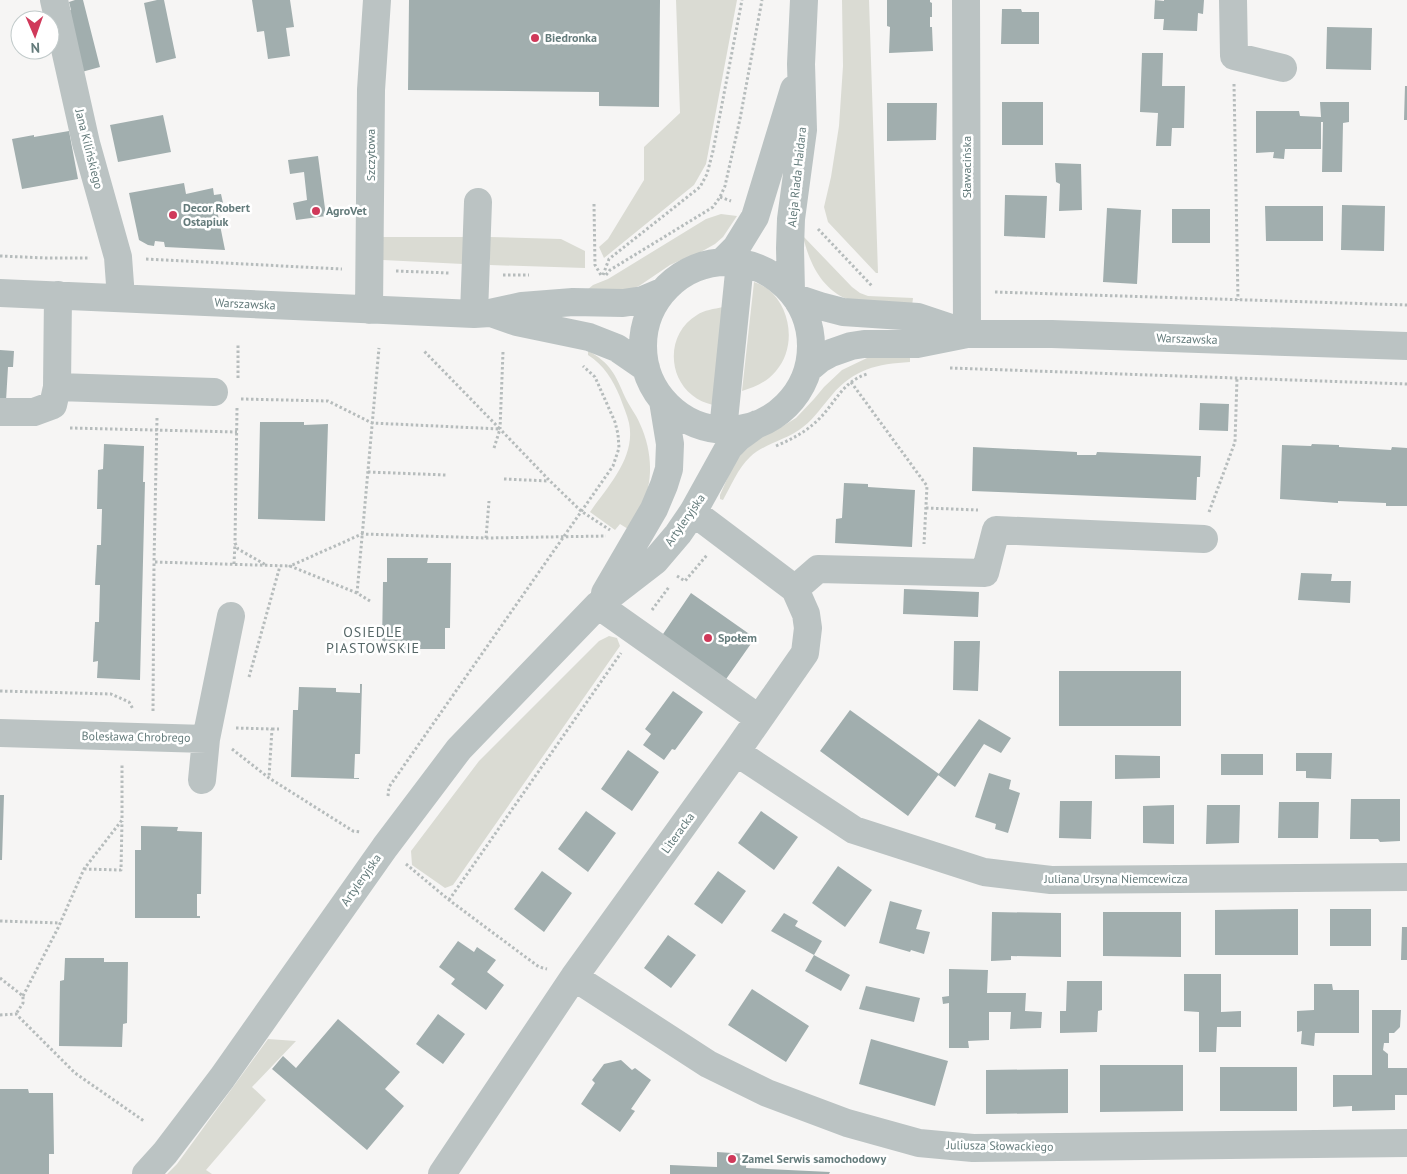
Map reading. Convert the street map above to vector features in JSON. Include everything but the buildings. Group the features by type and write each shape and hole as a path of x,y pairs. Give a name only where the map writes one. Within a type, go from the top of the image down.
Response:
{"street":[{"name":"Jana Kilińskiego","path":"54,0 86,143 118,257 121,298"},
{"name":"Szczytowa","path":"369,310 371,90 378,0"},
{"name":"Aleja Riada Haidara","path":"794,295 790,248 791,219 803,130 801,64 804,0"},
{"name":"Sławacińska","path":"966,0 967,334"},
{"path":"1233,0 1234,56 1283,68"},
{"name":"Aleja Riada Haidara","path":"731,262 736,248 755,217 801,64"},
{"path":"478,202 476,274 482,314"},
{"path":"723,430 731,262"},
{"path":"731,262 751,265 773,275 794,295 804,311 810,332 811,354 804,381 789,403 780,412 746,428 723,430 696,425 673,411 663,401 656,391 646,368 642,348 644,328 651,309 662,292 675,280 705,264 731,262"},
{"name":"Warszawska","path":"482,314 522,306 573,302 623,303 642,300 662,292"},
{"name":"Warszawska","path":"0,293 482,314 589,337 617,348 646,368"},
{"path":"0,412 34,412 53,404 57,388 58,295"},
{"name":"Warszawska","path":"794,295 820,306 843,312 918,317 967,334"},
{"name":"Warszawska","path":"808,369 820,358 851,346 864,344 917,344 967,334 1052,334 1407,346"},
{"path":"57,388 230,390"},
{"name":"Artyleryjska","path":"598,605 625,541 654,509 664,485 669,468 670,444 663,401"},
{"name":"Artyleryjska","path":"146,1174 166,1153 222,1078 385,847 459,749 598,605 655,561 678,534 693,512 730,447 738,438 758,424"},
{"path":"693,512 795,588 818,569 985,573 996,530 1206,528"},
{"name":"Literacka","path":"442,1174 574,977 805,653 808,628 806,614 795,588"},
{"path":"598,605 758,718"},
{"name":"Bolesława Chrobrego","path":"0,734 144,737 218,743 231,616"},
{"path":"202,780 218,743"},
{"name":"Juliana Ursyna Niemcewicza","path":"736,752 854,830 984,872 1051,880 1407,877"},
{"name":"Juliusza Słowackiego","path":"574,977 708,1064 758,1088 847,1123 919,1144 973,1148 1407,1143"}],"path":[{"path":"602,278 609,259 700,187 707,174 713,152 742,0"},
{"path":"592,278 602,278 610,270 713,207 720,197 725,186 734,149 762,0"},
{"path":"1234,56 1238,300"},
{"path":"594,204 594,265 602,278"},
{"path":"816,226 872,287 880,288"},
{"path":"0,256 46,258 118,257 534,276"},
{"path":"968,291 1407,305"},
{"path":"234,564 237,432 230,390 238,344"},
{"path":"357,593 379,348"},
{"path":"423,350 581,511 625,541"},
{"path":"494,448 500,429 503,352"},
{"path":"946,368 1407,384"},
{"path":"774,447 808,429 821,417 843,389 861,376 873,372"},
{"path":"1206,528 1235,442 1237,378"},
{"path":"851,382 927,486 923,572"},
{"path":"144,737 154,562 157,390"},
{"path":"230,390 328,401 372,423 500,429"},
{"path":"69,428 237,432"},
{"path":"389,787 612,466 619,448 618,434"},
{"path":"368,472 446,475"},
{"path":"504,479 550,481"},
{"path":"486,538 489,501"},
{"path":"926,508 984,510"},
{"path":"290,566 362,534 486,538 564,537 625,541"},
{"path":"235,543 238,550 267,566"},
{"path":"154,562 290,566 357,593 370,601"},
{"path":"248,682 280,566"},
{"path":"449,900 671,584"},
{"path":"0,691 111,694 129,702 144,737"},
{"path":"238,719 235,728 279,729"},
{"path":"269,778 272,729"},
{"path":"218,743 238,752 269,778 353,831 367,833 449,900 539,967 574,977"},
{"path":"84,869 122,870 122,762"},
{"path":"16,1014 23,1003 24,996 84,869 122,820"},
{"path":"0,921 60,923"},
{"path":"0,978 24,996"},
{"path":"0,1015 16,1014 75,1073 144,1121"}],"shaded area":[{"path":"676,0 737,0 706,164 694,185 604,258 599,247 608,239 644,180 644,147 680,113"},
{"path":"842,0 869,0 878,273 828,222 824,207 839,126 843,66"},
{"path":"721,214 737,216 723,237 715,244 670,265 639,286 628,290 587,290 706,219"},
{"path":"803,236 860,293 868,296 913,298 912,306 853,301 842,297 833,291 819,276 809,256"},
{"path":"382,237 465,237 463,264 383,260"},
{"path":"490,237 561,239 585,251 585,268 490,265"},
{"path":"754,282 768,289 776,297 786,318 789,340 787,351 776,371 761,384 742,391"},
{"path":"723,307 713,405 692,395 684,386 678,376 674,354 680,332 687,322 703,312"},
{"path":"588,351 602,360 615,376 638,420 647,444 650,475 646,496 628,529 620,524 615,530 590,512 613,481 625,459 630,435 627,416 614,385 603,368 588,355"},
{"path":"910,353 910,362 877,366 849,379 840,386 815,416 803,427 762,448 750,457 738,472 723,500 720,499 734,463 741,454 760,437 796,418 842,370 867,358 883,354"},
{"path":"609,636 617,638 620,646 453,885 445,888 412,865 411,851 479,761 599,641"},
{"path":"268,1039 296,1041 252,1087 266,1100 206,1170 212,1174 167,1174 177,1164"}],"place":[{"name":"Biedronka","path":"535,38"},
{"name":"AgroVet","path":"316,211"},
{"name":"Decor Robert Ostapiuk","path":"173,215"},
{"name":"Społem","path":"708,638"},
{"name":"Zamel Serwis samochodowy","path":"732,1159"}],"district":[{"name":"OSIEDLE PIASTOWSKIE","path":"373,640"}]}
